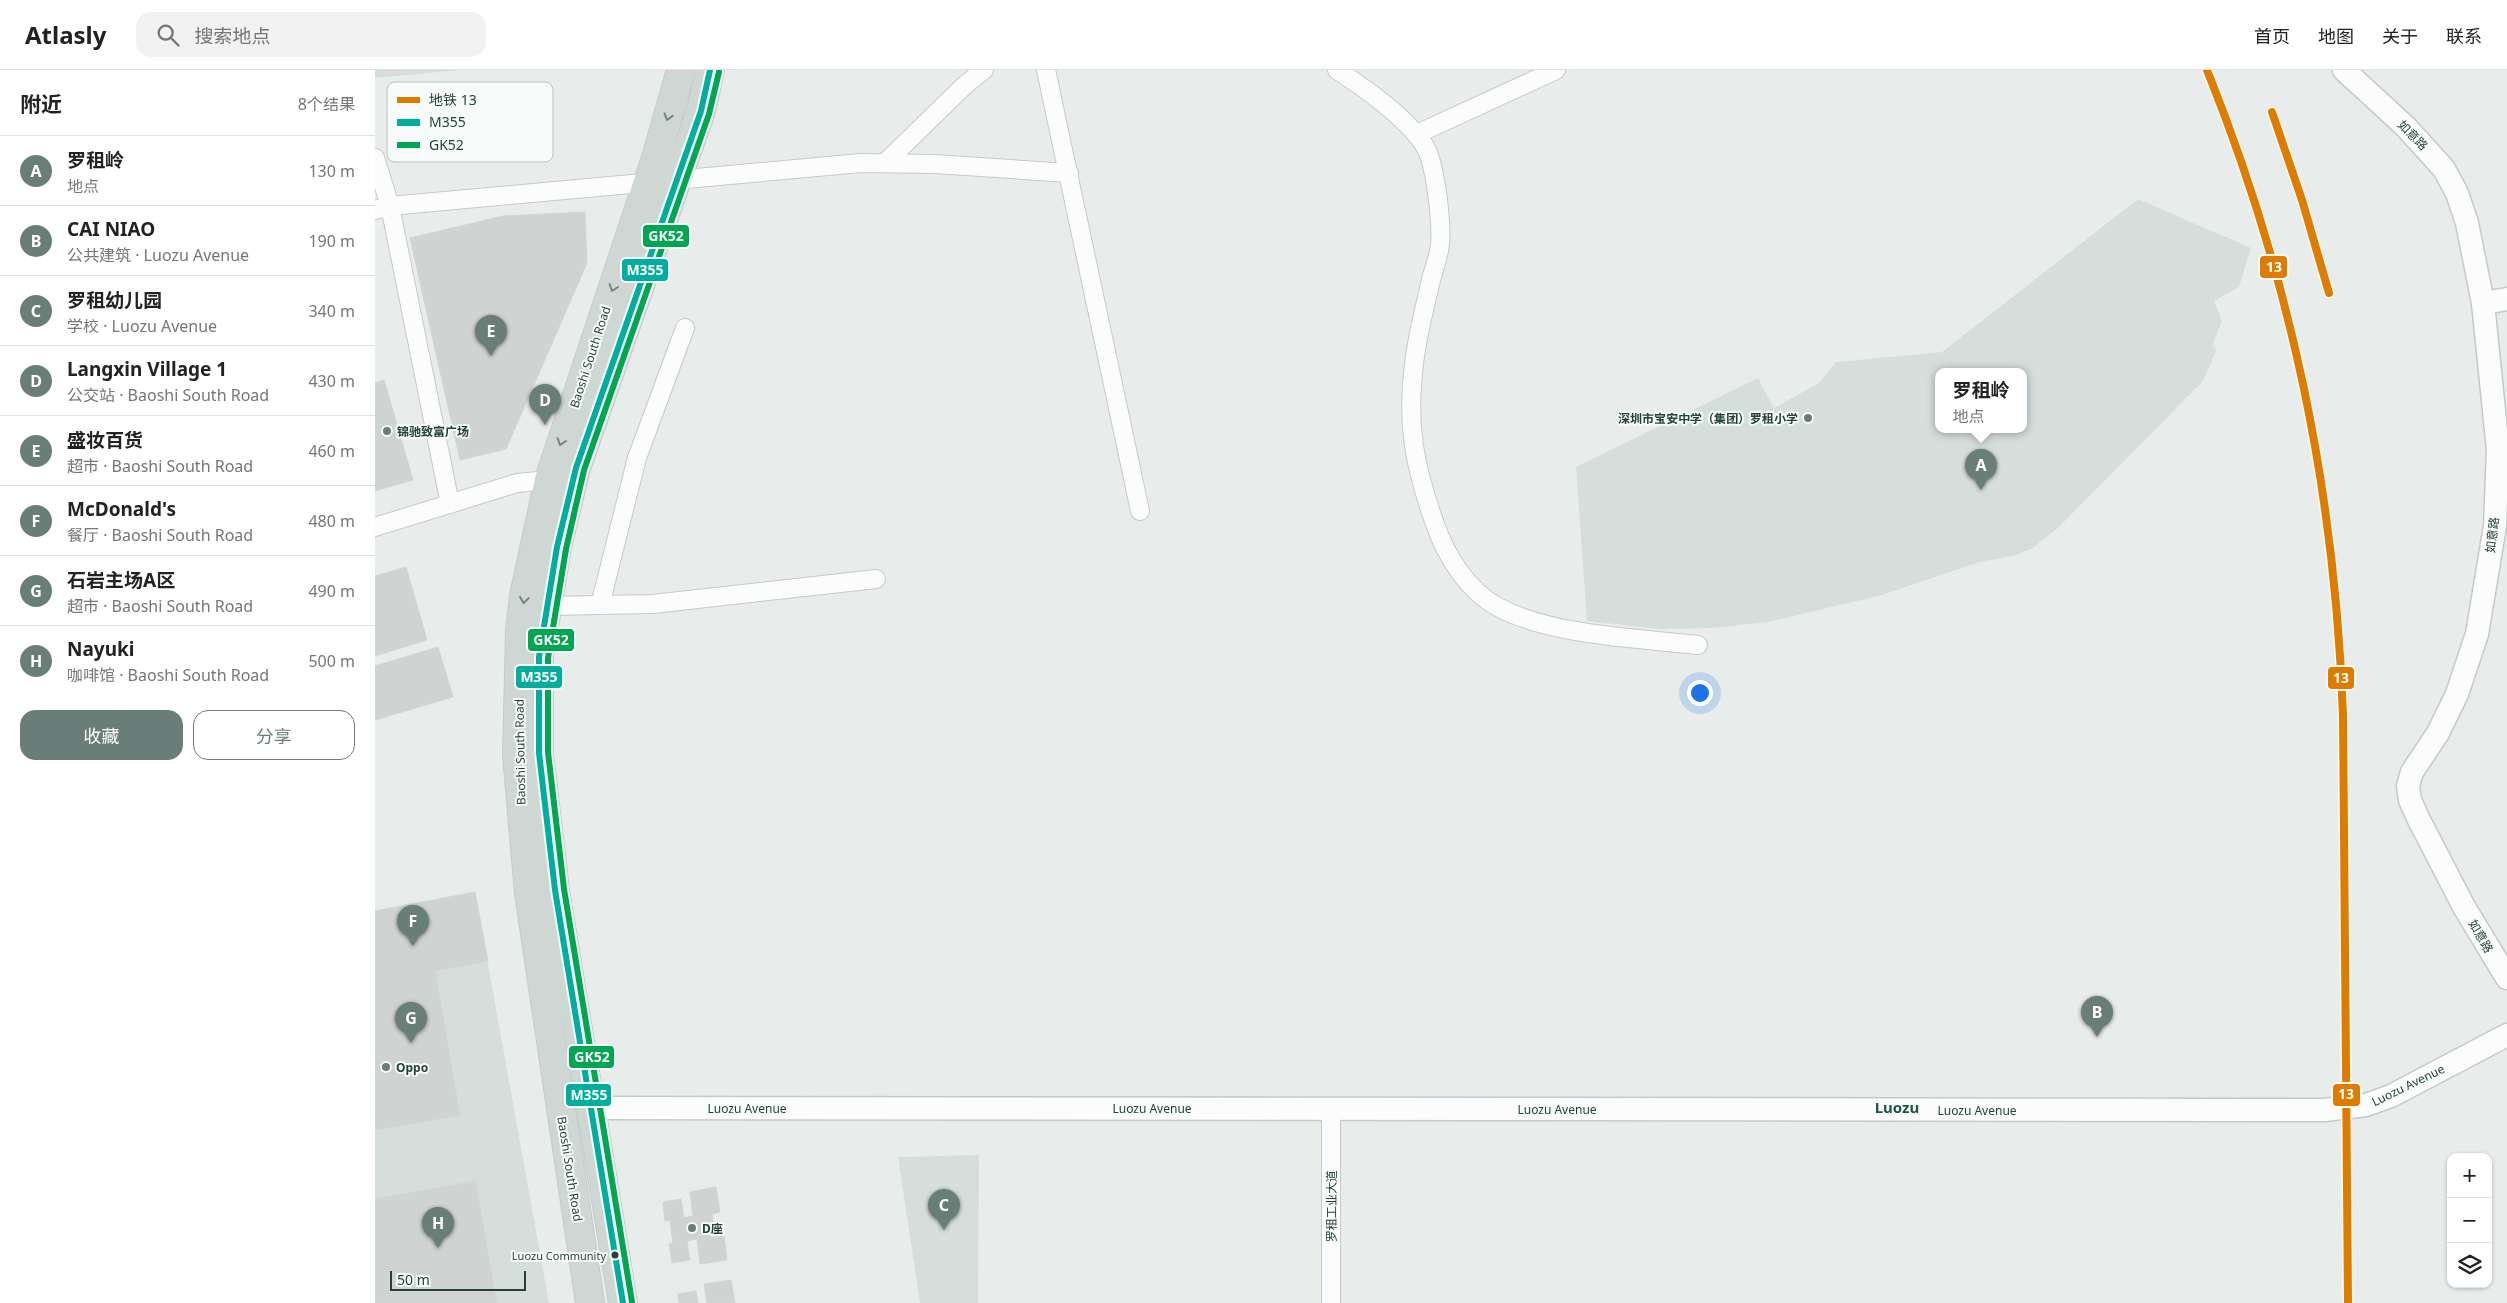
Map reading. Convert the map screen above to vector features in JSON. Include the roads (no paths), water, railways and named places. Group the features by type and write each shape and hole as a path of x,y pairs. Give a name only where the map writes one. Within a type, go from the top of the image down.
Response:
{"main road":[{"name":"Baoshi South Road","path":"591,1303 529,893 517,755 520,631 524,596 549,480 647,184 681,70"},
{"name":"Baoshi South Road","path":"623,1303 555,890 539,753 539,657 565,508 576,468 701,112 710,70"}],"street":[{"path":"885,164 965,85 984,70"},
{"path":"1046,70 1141,511"},
{"path":"1337,70 1364,88 1417,134 1429,155 1438,205 1440,244 1413,364 1410,428 1419,479 1441,541 1469,584 1497,607 1531,621 1595,633 1698,645"},
{"path":"1417,134 1556,70"},
{"name":"如意路","path":"2344,70 2406,127 2444,169 2457,193 2467,224 2483,303 2498,450 2501,520 2477,634 2457,694 2438,733 2412,772 2408,786 2410,800 2419,820 2464,907 2507,978"},
{"path":"375,158 382,208 449,504"},
{"path":"382,208 677,182 861,163 936,164 1069,173"},
{"path":"2483,303 2507,300"},
{"path":"600,605 637,458 685,328"},
{"path":"375,527 517,483 549,480"},
{"path":"547,606 653,604 876,579"},
{"name":"Luozu Avenue","path":"591,1108 2325,1110 2366,1106 2391,1096 2507,1035"},
{"name":"罗租工业大道","path":"1331,1109 1331,1303"}],"metro line":[{"name":"13","path":"2207,70 2237,148 2263,227 2285,307 2319,467 2330,549 2338,631 2343,715 2348,1303"},
{"name":"13","path":"2272,112 2302,200 2329,293"}],"place":[{"name":"盛妆百货","path":"491,356"},
{"name":"深圳市宝安中学（集团）罗租小学","path":"1808,418"},
{"name":"Langxin Village 1","path":"545,425"},
{"name":"锦驰致富广场","path":"387,431"},
{"name":"罗租岭","path":"1981,490"},
{"name":"McDonald's","path":"413,946"},
{"name":"CAI NIAO","path":"2097,1037"},
{"name":"石岩主场A区","path":"411,1043"},
{"name":"Oppo","path":"386,1067"},
{"name":"D座","path":"692,1228"},
{"name":"罗租幼儿园","path":"944,1230"},
{"name":"Nayuki","path":"438,1248"},
{"name":"Luozu Community","path":"615,1255"}],"district":[{"name":"Luozu","path":"1897,1107"}]}
